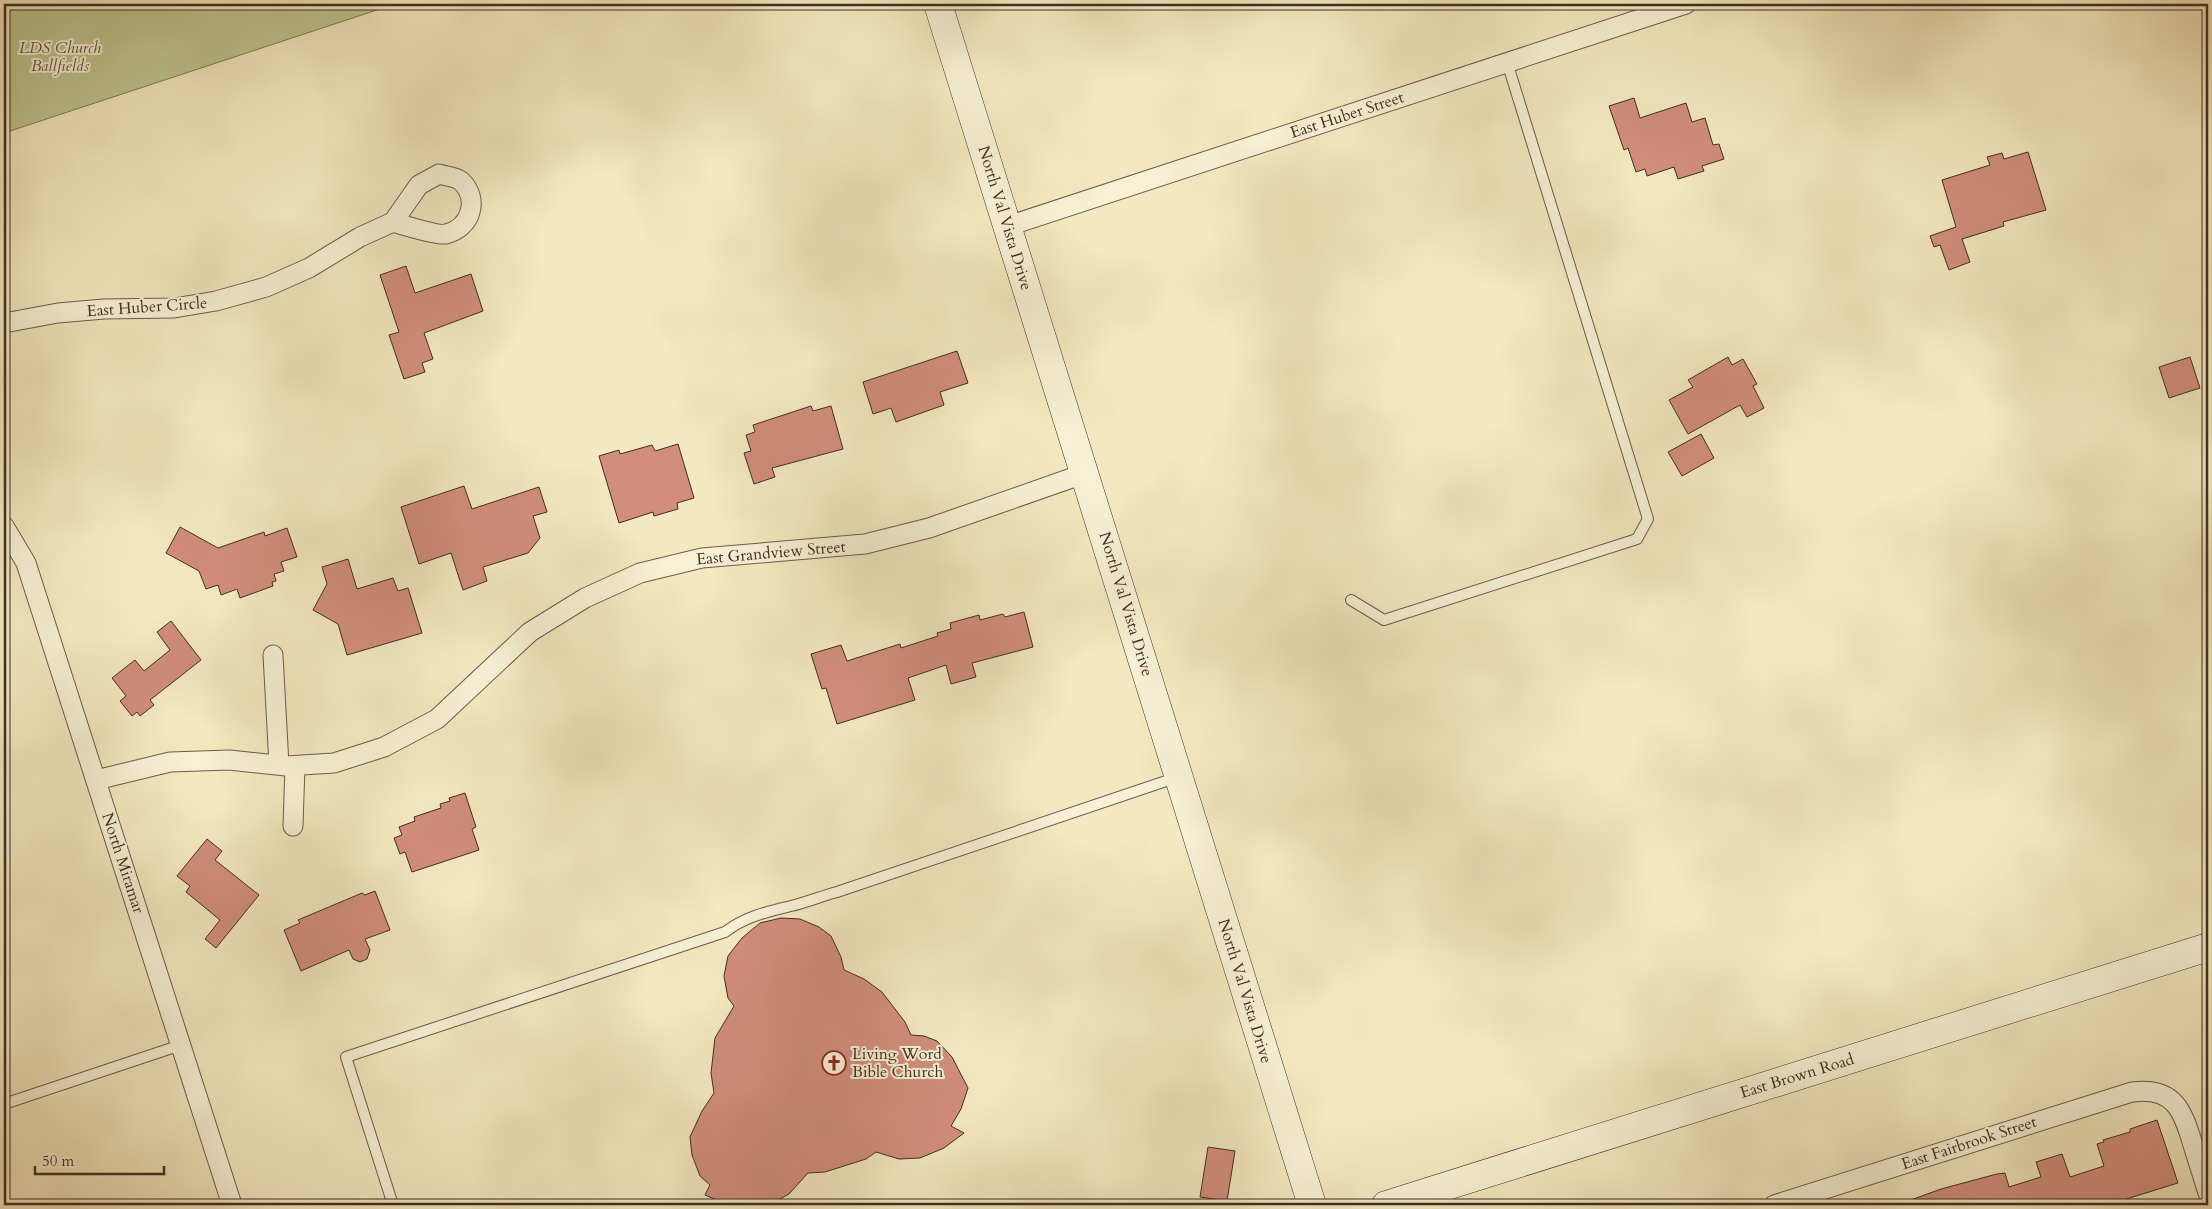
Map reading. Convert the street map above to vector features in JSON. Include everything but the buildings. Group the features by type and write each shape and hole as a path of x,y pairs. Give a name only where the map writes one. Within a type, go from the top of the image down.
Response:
{"main road":[{"name":"North Val Vista Drive","path":"938,4 1086,473 1312,1205"},
{"name":"East Brown Road","path":"1386,1205 2208,947"}],"street":[{"name":"East Huber Street","path":"1008,226 1686,4"},
{"name":"East Huber Circle","path":"4,323 58,313 174,308 216,301 266,287 309,268 360,237 393,222"},
{"name":"East Grandview Street","path":"96,780 170,762 229,760 287,766 334,763 384,747 437,719 530,632 585,598 640,573 702,558 865,544 929,528 1086,473"},
{"name":"North Miramar","path":"4,526 26,563 232,1205"},
{"path":"273,655 294,826"},
{"name":"East Fairbrook Street","path":"1774,1205 2132,1092 2151,1091 2165,1095 2178,1107 2185,1118 2208,1193"}],"lane":[{"path":"1350,600 1384,620 1637,539 1648,519 1507,62"},
{"path":"393,1205 346,1057 725,932 737,923 758,913 791,906 837,892 1179,777"},
{"path":"4,1104 181,1045"}],"green space":[{"name":"LDS Church Ballfields","path":"4,4 395,4 4,133"}],"place":[{"name":"Living Word Bible Church","path":"834,1063"}]}
